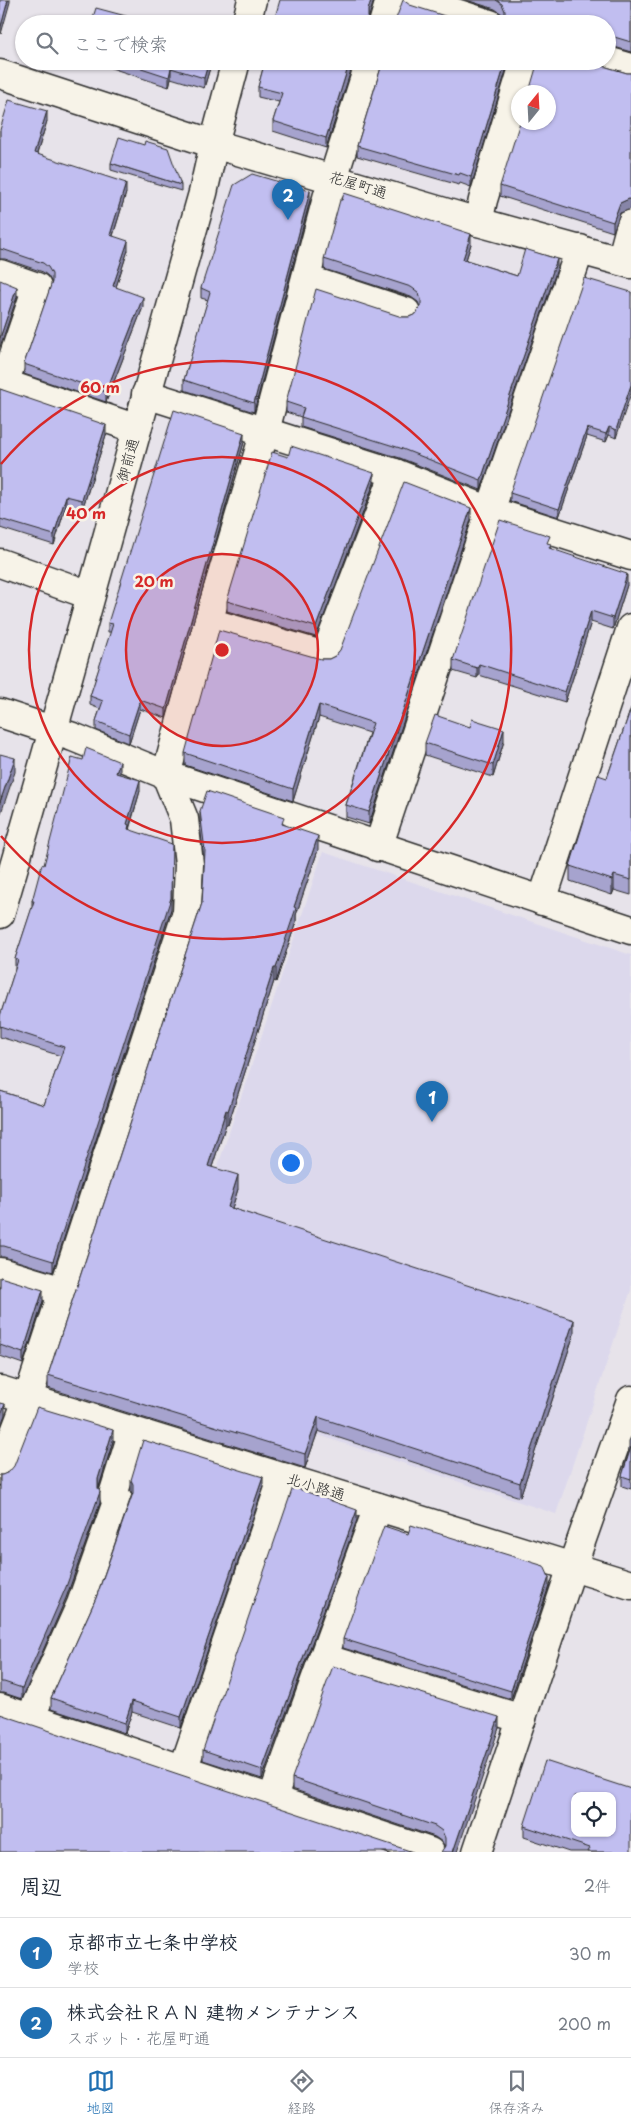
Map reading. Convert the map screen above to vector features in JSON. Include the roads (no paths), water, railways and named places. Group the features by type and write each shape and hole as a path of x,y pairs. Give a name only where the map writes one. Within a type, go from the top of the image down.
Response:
{"street":[{"path":"248,15 252,0"},
{"path":"386,15 390,0"},
{"path":"415,0 462,15"},
{"path":"616,63 631,68"},
{"name":"御前通","path":"0,914 54,731 146,394 204,193 214,144 234,70"},
{"path":"0,1471 28,1398 187,912 189,864 184,819 166,775 208,622 265,432 327,198 335,178 338,159 367,70"},
{"path":"478,222 523,70"},
{"name":"花屋町通","path":"0,74 214,144 335,178 478,222 626,263"},
{"path":"626,263 631,224"},
{"path":"378,847 580,249"},
{"path":"0,274 37,286 2,383 137,429"},
{"path":"306,279 406,312"},
{"path":"146,394 395,473 490,511 631,556"},
{"path":"208,622 325,656 395,473"},
{"path":"0,563 90,595"},
{"path":"542,901 631,628"},
{"path":"0,713 73,737 166,775 631,930"},
{"path":"0,1272 62,1291"},
{"name":"北小路通","path":"0,1390 631,1585"},
{"path":"477,1852 572,1567 631,1400"},
{"path":"30,1718 98,1561 118,1499 113,1496 133,1431"},
{"path":"183,1770 283,1477"},
{"path":"272,1799 378,1507"},
{"path":"323,1658 522,1719"},
{"path":"0,1708 430,1852"}],"place":[{"name":"株式会社ＲＡＮ 建物メンテナンス","path":"288,220"},
{"name":"京都市立七条中学校","path":"432,1122"}]}
